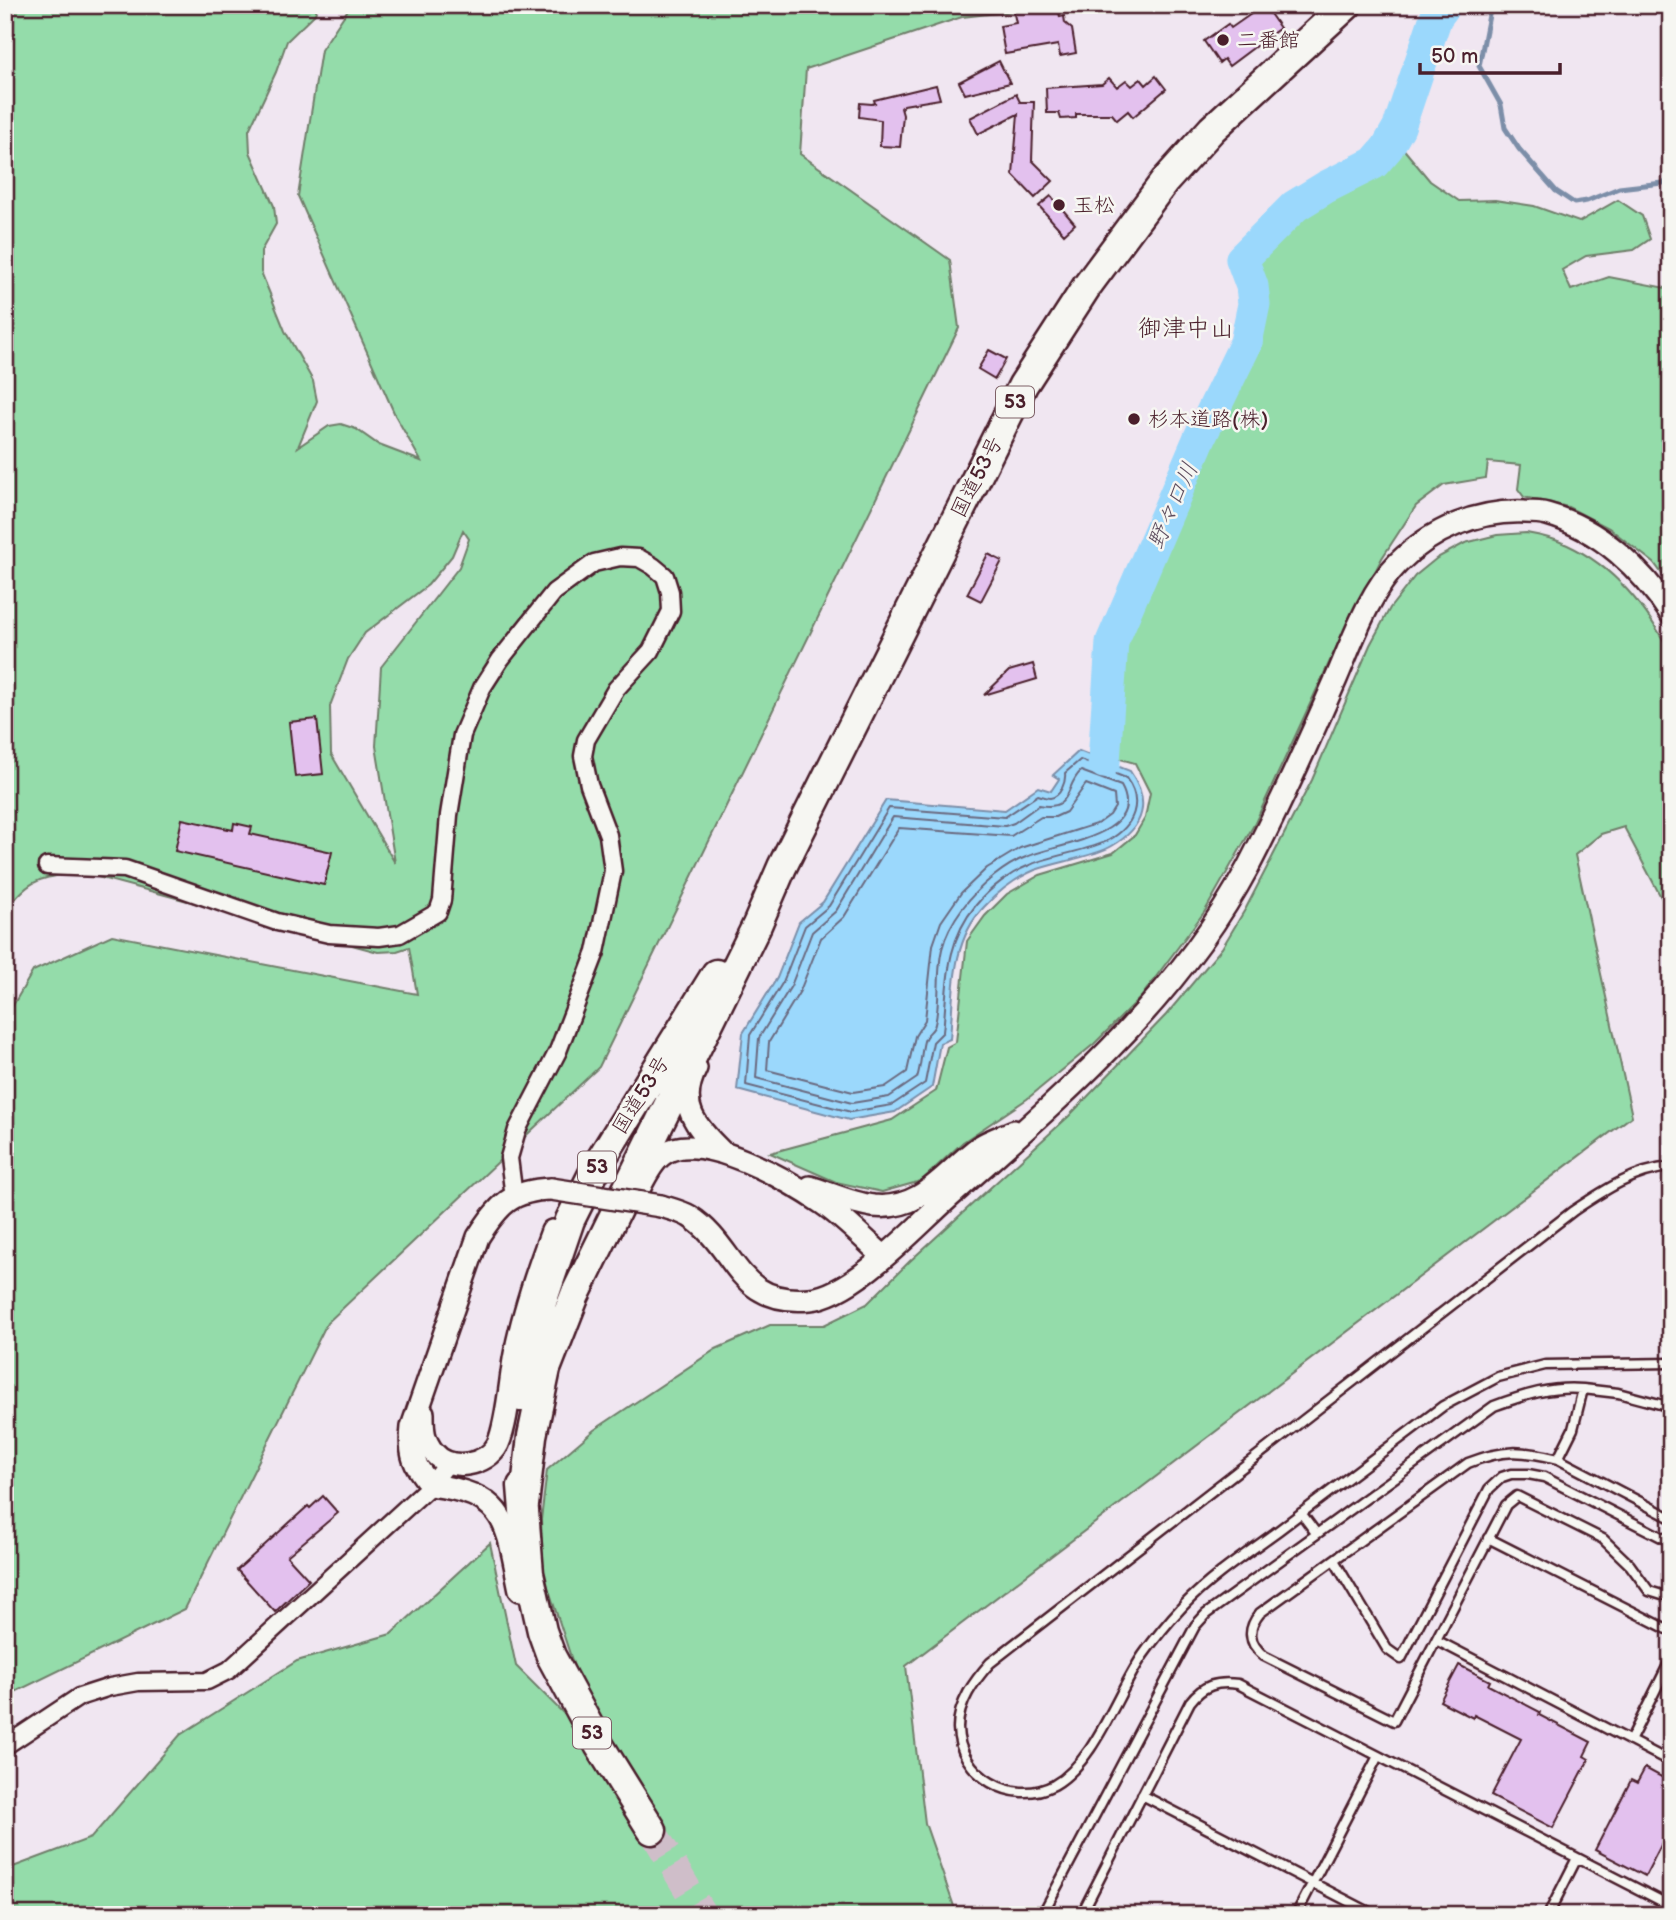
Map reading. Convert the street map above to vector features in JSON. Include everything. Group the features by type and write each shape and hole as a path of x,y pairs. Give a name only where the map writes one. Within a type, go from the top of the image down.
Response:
{"highway":[{"name":"国道53号","path":"523,1505 531,1436 546,1369 575,1295 757,925 782,867 1023,385 1087,286 1166,181 1212,129 1348,5"},
{"name":"国道53号","path":"652,1830 599,1745 551,1656 542,1631 529,1573 523,1505 518,1426 522,1392 542,1302 570,1220 598,1164 782,867"}],"street":[{"path":"542,1631 526,1618 508,1537 499,1514 486,1500 460,1489 431,1485 417,1469 410,1447 412,1427 478,1237 495,1212 513,1197 530,1189 551,1189 661,1206 686,1214 702,1227 740,1274 764,1294 790,1300 816,1298 841,1290 1038,1119 1112,1048 1177,975 1215,924 1247,869 1286,792 1369,603 1397,564 1432,537 1470,517 1507,511 1544,512 1582,528 1610,545 1639,572 1671,614"},
{"path":"47,866 125,869 277,922 329,934 379,937 400,934 438,912 442,900 449,815 462,734 482,688 500,660 554,592 594,563 639,558 653,566 665,576 670,592 671,611 651,651 616,689 586,740 583,756 589,785 608,835 613,871 596,952 558,1051 517,1130 509,1158 513,1197"},
{"path":"721,1151 694,1121 688,1100 692,1075 730,1001 757,925"},
{"path":"546,1369 646,1176 665,1153 687,1146 721,1151 775,1175 849,1201 875,1206 905,1202 930,1191 980,1147 1038,1119"},
{"path":"425,1393 422,1434 434,1454 448,1463 471,1464 488,1457 498,1443 515,1354 532,1287 555,1224 583,1170 623,1124"},
{"path":"775,1175 824,1204 883,1256"},
{"path":"5,1746 79,1697 138,1682 207,1681 229,1670 431,1485 448,1463"}],"lane":[{"path":"1671,1167 1659,1168 1624,1180 1573,1211 990,1664 978,1676 961,1711 958,1728 962,1748 970,1764 990,1782 1014,1791 1036,1791 1054,1785 1070,1773 1099,1735 1143,1655 1196,1593 1443,1406 1470,1390 1498,1377 1545,1366 1671,1363"},
{"path":"1042,1915 1195,1626 1206,1614 1494,1406 1523,1395 1563,1387 1618,1393 1671,1407"},
{"path":"1558,1460 1573,1429 1583,1390"},
{"path":"1671,1518 1558,1460 1531,1452 1489,1454 1468,1463 1260,1614 1253,1622 1250,1633 1257,1650 1264,1656 1394,1721 1488,1538 1511,1499 1517,1496 1526,1498 1604,1539 1630,1565 1649,1591 1662,1595 1671,1593"},
{"path":"1334,1560 1387,1649 1401,1659 1489,1489 1502,1477 1519,1474 1544,1477 1671,1542"},
{"path":"1301,1513 1316,1533"},
{"path":"1488,1538 1671,1631"},
{"path":"1436,1640 1671,1762"},
{"path":"1630,1741 1671,1659"},
{"path":"1081,1915 1190,1702 1198,1692 1216,1683 1238,1684 1671,1906"},
{"path":"1296,1915 1378,1756"},
{"path":"1142,1795 1375,1915"},
{"path":"1548,1915 1577,1858"}],"green space":[{"path":"5,5 318,5 315,14 287,41 249,130 250,152 274,206 276,224 261,251 261,272 285,331 313,381 317,401 298,447 329,426 341,424 356,429 379,445 421,461 395,415 298,196 321,50 351,5 1067,5 962,17 806,69 800,154 950,260 959,328 599,1067 327,1323 185,1609 5,1697 5,1019 33,971 112,935 417,994 409,947 378,952 79,872 36,881 21,892 5,912","holes":["463,530 469,539 459,567 381,667 376,746 395,863 331,754 330,706 348,659 365,633 428,585 452,556"]},
{"path":"1401,146 1430,181 1459,201 1495,200 1534,206 1579,222 1618,200 1642,216 1650,239 1634,250 1586,256 1562,270 1571,290 1609,277 1671,289 1671,421 1664,431 1671,437 1671,586 1654,563 1609,528 1568,507 1524,497 1518,489 1521,465 1488,462 1486,478 1444,485 1416,506 1382,558 1335,650 1255,823 1205,911 1141,997 1094,1044 1027,1099 963,1142 921,1181 882,1192 836,1182 770,1153 892,1120 936,1091 947,1047 956,1042 967,941 985,916 1007,894 1040,875 1113,853 1135,835 1145,818 1150,793 1135,763 1113,757 1121,641 1258,334 1263,291 1252,259 1301,213 1329,194 1375,173"},
{"path":"1526,533 1554,540 1576,550 1610,573 1638,602 1671,654 1671,916 1624,827 1601,834 1575,855 1632,1116 906,1666 925,1823 957,1915 5,1915 5,1870 91,1838 180,1735 297,1661 391,1634 490,1543 516,1666 563,1713 584,1697 543,1572 541,1520 547,1470 594,1430 716,1349 770,1325 824,1325 867,1304 910,1261 1069,1116 1166,1015 1222,948 1246,908 1312,780 1370,645 1390,608 1415,576 1437,558 1465,543 1497,535"}],"water":[{"path":"1079,751 1130,771 1141,793 1138,822 1123,839 1105,850 1035,870 1021,877 995,896 973,921 959,952 950,1039 940,1043 932,1087 895,1112 849,1120 737,1090 743,1033 777,978 799,922 823,902 886,800 1005,810 1038,787 1051,791 1059,779 1053,775"}],"building":[{"path":"1012,5 1058,7 1060,17 1064,16 1065,23 1072,29 1076,53 1060,56 1058,45 1005,54 1000,26 1016,23"},
{"path":"1264,5 1280,28 1229,66 1224,59 1219,63 1204,41 1228,24 1231,28"},
{"path":"999,61 1010,83 965,94 959,82"},
{"path":"1156,76 1166,89 1133,117 1128,111 1117,120 1112,114 1076,114 1076,118 1061,119 1059,113 1047,113 1046,88 1102,84 1109,78 1117,87 1126,80 1132,86 1141,79 1146,85"},
{"path":"936,85 940,99 904,105 901,108 903,115 900,147 880,146 881,120 859,117 860,103 872,104 875,103 874,100"},
{"path":"1016,94 1020,102 1034,102 1032,160 1053,181 1035,198 1013,175 1018,114 978,134 970,118"},
{"path":"1051,196 1075,224 1064,234 1039,206"},
{"path":"989,350 1006,359 995,379 978,369"},
{"path":"988,554 1002,561 981,601 967,594"},
{"path":"1033,664 1037,679 984,695 1009,671"},
{"path":"317,719 323,774 295,777 289,722"},
{"path":"182,819 233,830 234,823 252,827 250,834 332,852 324,885 175,851"},
{"path":"323,1496 338,1513 287,1556 309,1580 275,1612 237,1570 308,1506 310,1508"},
{"path":"1459,1665 1490,1681 1488,1685 1540,1712 1539,1715 1591,1742 1584,1756 1589,1759 1553,1828 1491,1796 1521,1739 1440,1701"},
{"path":"1645,1768 1671,1782 1671,1826 1645,1876 1595,1850 1631,1780 1637,1783"}],"waterway":[{"name":"野々口川","path":"1104,762 1112,642 1200,437 1246,343 1254,304 1252,286 1242,259 1295,206 1374,163 1387,148 1399,127 1436,17 1445,5"},
{"path":"1491,5 1479,66 1501,105 1505,128 1519,149 1556,191 1574,203 1587,201 1619,188 1671,182"}],"tunnel":[{"path":"652,1830 703,1915"}],"place":[{"name":"二番館","path":"1223,40"},
{"name":"玉松","path":"1059,205"},
{"name":"杉本道路(株)","path":"1134,419"}],"district":[{"name":"御津中山","path":"1186,328"}]}
